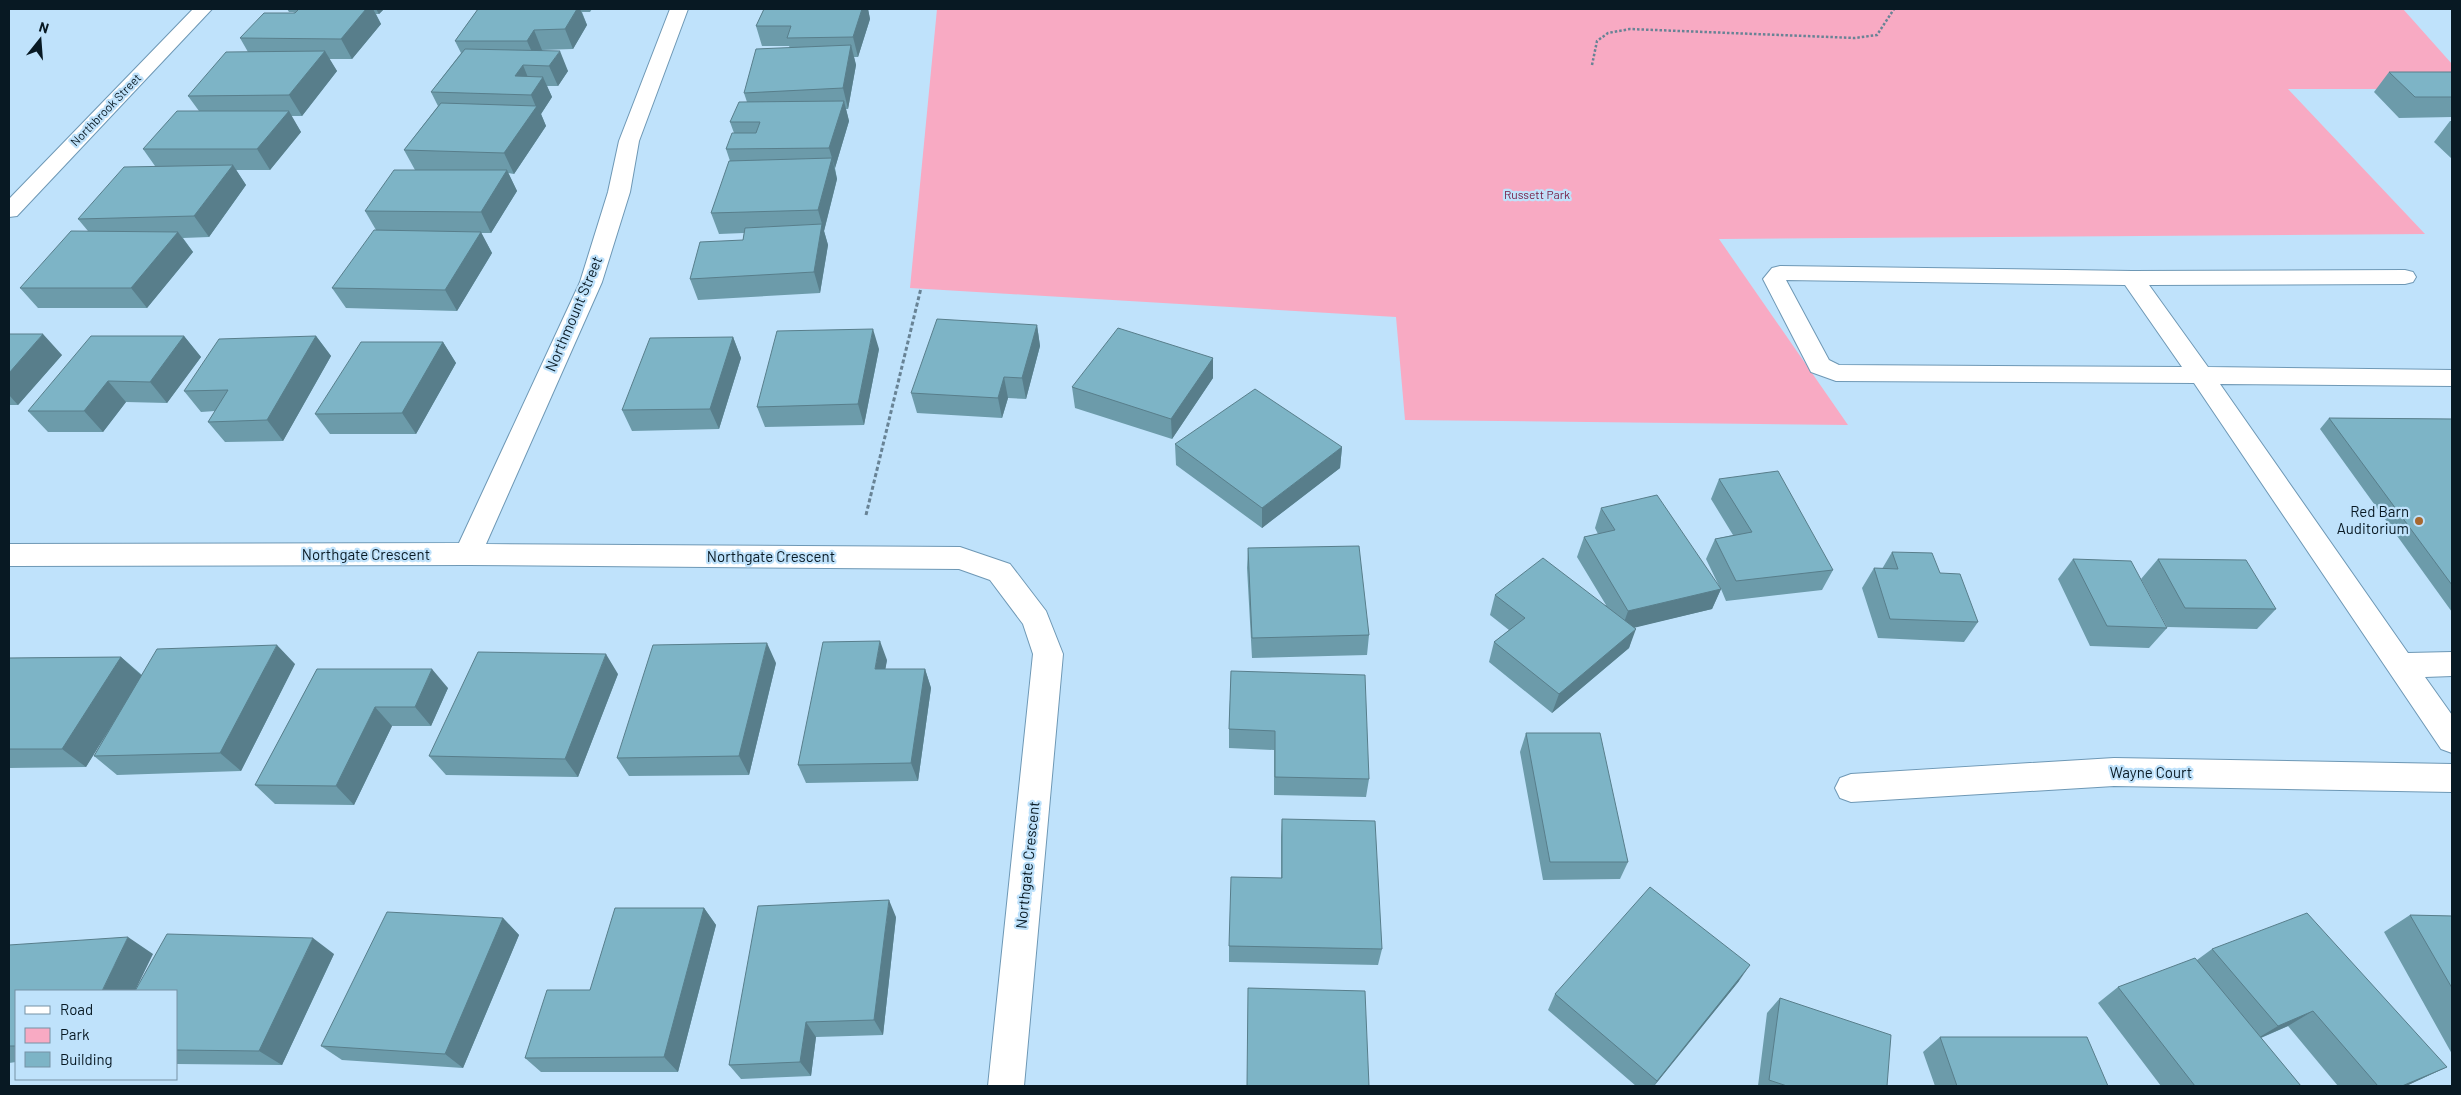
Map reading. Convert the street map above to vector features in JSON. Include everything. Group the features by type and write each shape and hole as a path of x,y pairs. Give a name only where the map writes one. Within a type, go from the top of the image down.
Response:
{"street":[{"name":"Northbrook Street","path":"9,211 203,9"},
{"name":"Northmount Street","path":"468,554 591,282 619,192 629,141 679,9"},
{"path":"2405,277 2132,278 1780,273 1774,279 1820,366 1836,372 2452,378"},
{"path":"2132,278 2452,740"},
{"name":"Northgate Crescent","path":"9,555 468,554 960,558 1000,572 1036,620 1048,654 1006,1086"},
{"path":"2400,665 2452,664"},
{"name":"Wayne Court","path":"1851,788 2114,772 2452,778"}],"path":[{"path":"1592,65 1597,41 1608,33 1630,29 1855,38 1877,35 1894,9"},
{"path":"856,557 921,288"}],"green space":[{"name":"Russett Park","path":"937,9 2403,9 2452,64 2452,89 2288,89 2425,234 1719,239 1848,425 1405,420 1396,317 910,288"}],"building":[{"path":"299,9 366,9 341,39 240,38 264,13 295,13"},
{"path":"478,9 577,9 565,29 534,30 527,41 455,41"},
{"path":"764,9 862,9 853,37 787,38 791,26 756,26"},
{"path":"851,45 843,88 744,93 756,49"},
{"path":"465,49 560,51 549,66 523,65 515,76 543,77 531,95 431,92"},
{"path":"325,51 289,95 188,96 226,52"},
{"path":"2389,72 2452,72 2452,97 2415,97"},
{"path":"844,101 829,148 726,149 732,133 756,133 760,122 730,122 739,102"},
{"path":"441,103 537,106 504,153 404,150"},
{"path":"177,111 289,111 257,149 143,149"},
{"path":"832,158 818,210 711,213 729,161"},
{"path":"233,165 194,216 78,219 124,167"},
{"path":"394,170 507,170 481,212 365,211"},
{"path":"822,224 814,272 690,279 700,242 743,240 745,228"},
{"path":"374,230 481,232 445,290 332,288"},
{"path":"71,231 178,232 131,288 20,288"},
{"path":"937,319 1037,325 1022,378 1004,377 998,398 911,393"},
{"path":"1118,328 1213,358 1171,419 1072,387"},
{"path":"873,329 858,404 757,407 777,331"},
{"path":"9,334 43,334 9,373"},
{"path":"91,336 184,336 150,382 108,381 84,411 28,411"},
{"path":"316,336 267,420 208,422 228,390 184,391 219,339"},
{"path":"733,337 710,409 622,410 650,338"},
{"path":"361,342 443,342 402,413 315,414"},
{"path":"1255,389 1342,447 1262,508 1175,444"},
{"name":"Red Barn Auditorium","path":"2329,418 2452,419 2452,585"},
{"path":"1778,471 1833,570 1736,581 1715,539 1752,532 1719,479"},
{"path":"1657,495 1721,589 1628,611 1584,537 1615,530 1601,508"},
{"path":"1359,546 1369,635 1252,638 1248,548"},
{"path":"1892,552 1932,553 1940,573 1960,574 1978,622 1890,619 1874,568 1898,569"},
{"path":"1543,558 1636,629 1559,694 1494,642 1525,618 1495,595"},
{"path":"2073,559 2131,561 2167,628 2107,626"},
{"path":"2158,559 2246,560 2276,609 2185,608"},
{"path":"880,641 875,669 925,669 911,763 798,765 823,642"},
{"path":"767,643 739,756 617,758 653,645"},
{"path":"277,645 220,753 94,756 157,649"},
{"path":"478,652 606,654 565,759 429,756"},
{"path":"121,657 62,749 9,749 9,658"},
{"path":"317,669 432,669 415,707 375,707 336,786 255,785"},
{"path":"1231,671 1365,675 1369,779 1275,777 1275,731 1229,729"},
{"path":"1526,733 1600,733 1628,862 1550,862"},
{"path":"1282,819 1375,821 1382,949 1229,946 1231,877 1282,878"},
{"path":"1650,887 1750,965 1657,1081 1555,994"},
{"path":"889,900 874,1020 806,1022 800,1062 729,1065 758,906"},
{"path":"615,908 704,908 664,1057 525,1058 547,990 590,990"},
{"path":"387,912 503,918 445,1054 321,1046"},
{"path":"2307,913 2447,1067 2402,1086 2378,1086 2313,1011 2278,1026 2212,949"},
{"path":"2410,915 2452,916 2452,988"},
{"path":"167,934 313,938 259,1051 178,1050 178,990 136,990"},
{"path":"128,937 102,990 15,990 15,1046 9,1046 9,945"},
{"path":"2195,958 2301,1086 2195,1086 2118,987"},
{"path":"1248,988 1365,991 1369,1086 1247,1086"},
{"path":"1780,998 1891,1035 1887,1086 1787,1086 1769,1080"},
{"path":"1940,1037 2087,1037 2108,1086 1957,1086"}],"place":[{"name":"Red Barn Auditorium","path":"2419,521"}]}
